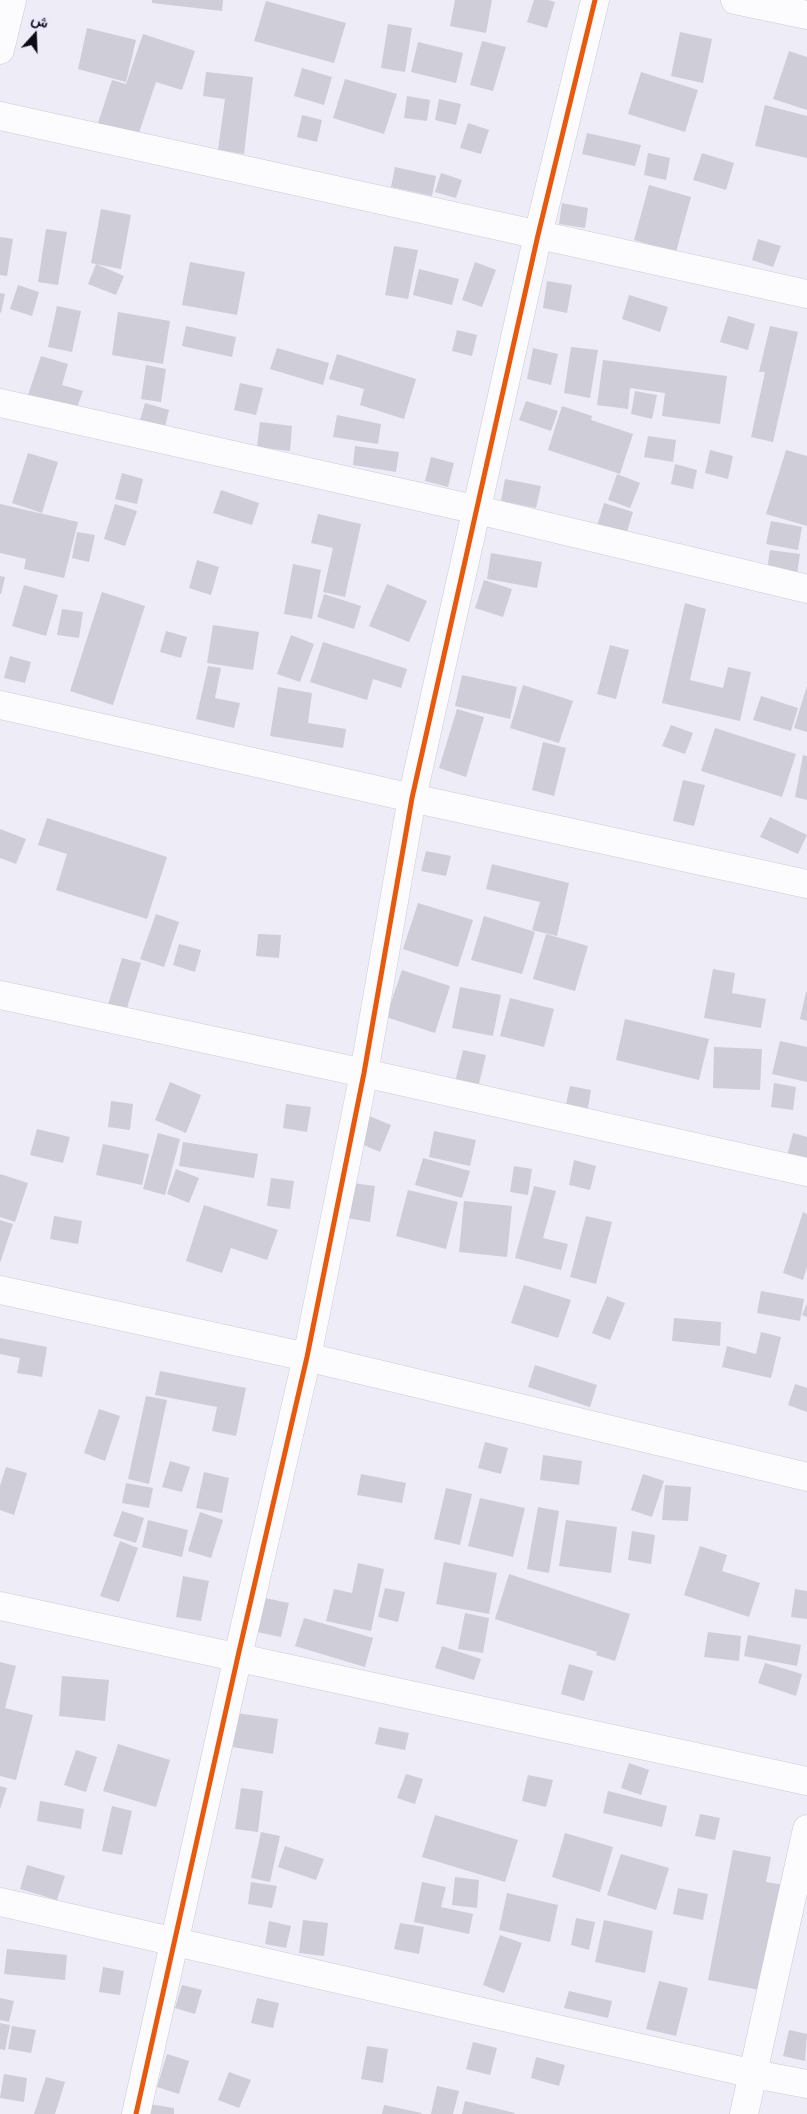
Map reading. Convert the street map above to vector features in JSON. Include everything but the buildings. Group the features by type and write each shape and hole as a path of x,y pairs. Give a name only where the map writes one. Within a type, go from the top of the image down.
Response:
{"street":[{"path":"0,50 12,0"},
{"path":"136,2114 307,1357 364,1073 412,798 478,510 538,235 595,0"},
{"path":"735,0 807,15"},
{"path":"0,116 807,294"},
{"path":"0,403 478,510 807,589"},
{"path":"0,705 412,798 807,884"},
{"path":"0,995 364,1073 807,1172"},
{"path":"0,1290 307,1357 807,1477"},
{"path":"0,1606 238,1656 807,1781"},
{"path":"744,2114 807,1829"},
{"path":"0,1902 754,2074 807,2084"}],"cycle path":[{"path":"136,2114 307,1357 364,1073 412,798 538,235 595,0"}]}
